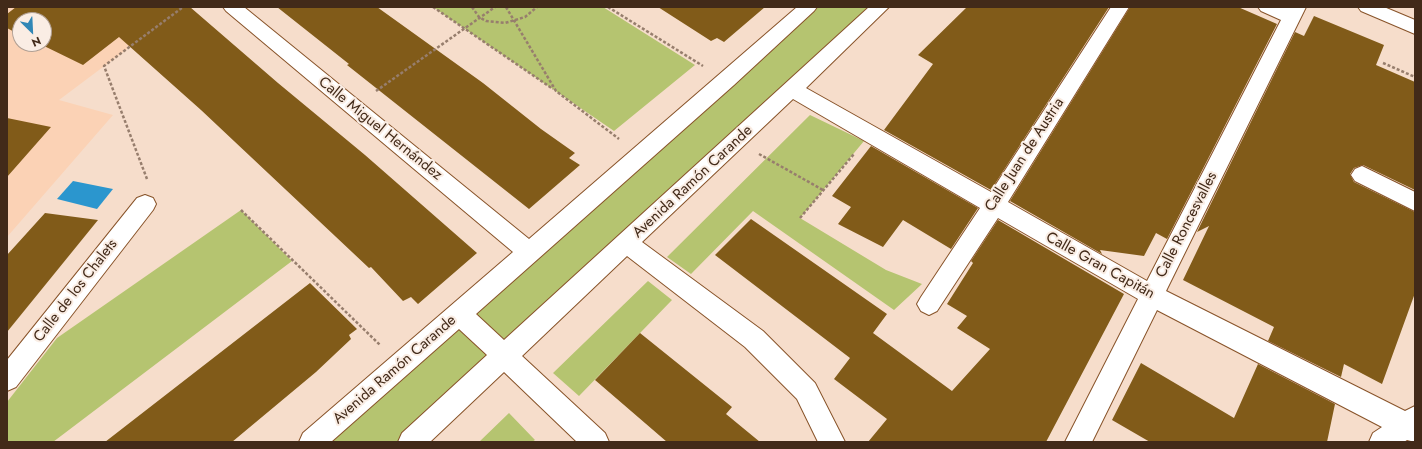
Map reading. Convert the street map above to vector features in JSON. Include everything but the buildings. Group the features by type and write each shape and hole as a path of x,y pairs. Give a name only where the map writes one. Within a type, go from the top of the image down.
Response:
{"street":[{"name":"Calle Miguel Hernández","path":"232,7 528,252"},
{"name":"Avenida Ramón Carande","path":"411,442 880,7"},
{"name":"Calle Juan de Austria","path":"929,304 992,206 1027,155 1120,7"},
{"path":"1268,7 1294,12"},
{"path":"1367,7 1415,27"},
{"name":"Avenida Ramón Carande","path":"312,442 727,80 805,8"},
{"name":"Calle Roncesvalles","path":"1078,442 1294,12"},
{"name":"Calle Gran Capitán","path":"792,89 992,206 1151,295 1411,424"},
{"path":"1362,175 1415,202"},
{"name":"Calle de los Chalets","path":"7,379 145,204"},
{"path":"626,243 754,339 806,391 832,442"},
{"name":"Avenida Ramón Carande","path":"460,314 505,355"},
{"path":"505,355 596,442"},
{"path":"1382,442 1411,424"}],"path":[{"path":"145,204 153,195 104,66 183,7"},
{"path":"433,7 580,108 640,155"},
{"path":"472,7 479,17 495,23 514,22 525,17 537,7"},
{"path":"354,107 463,28 495,7"},
{"path":"506,7 556,91"},
{"path":"608,7 727,80"},
{"path":"1383,63 1415,77"},
{"path":"800,218 857,150"},
{"path":"755,152 823,190"},
{"path":"241,210 401,364"}],"shaded area":[{"path":"7,7 183,7 59,100 113,115 7,237"}],"green space":[{"path":"433,7 603,7 695,65 614,131"},
{"path":"809,7 877,7 411,442 312,442"},
{"path":"810,115 864,141 800,218 886,270 922,284 894,310 753,211 691,274 667,257"},
{"path":"241,210 292,261 53,442 7,442 7,402 57,338"},
{"path":"648,281 672,300 579,396 553,373"},
{"path":"509,413 535,440 532,442 479,442"}],"water":[{"path":"73,181 113,189 97,209 57,199"}]}
